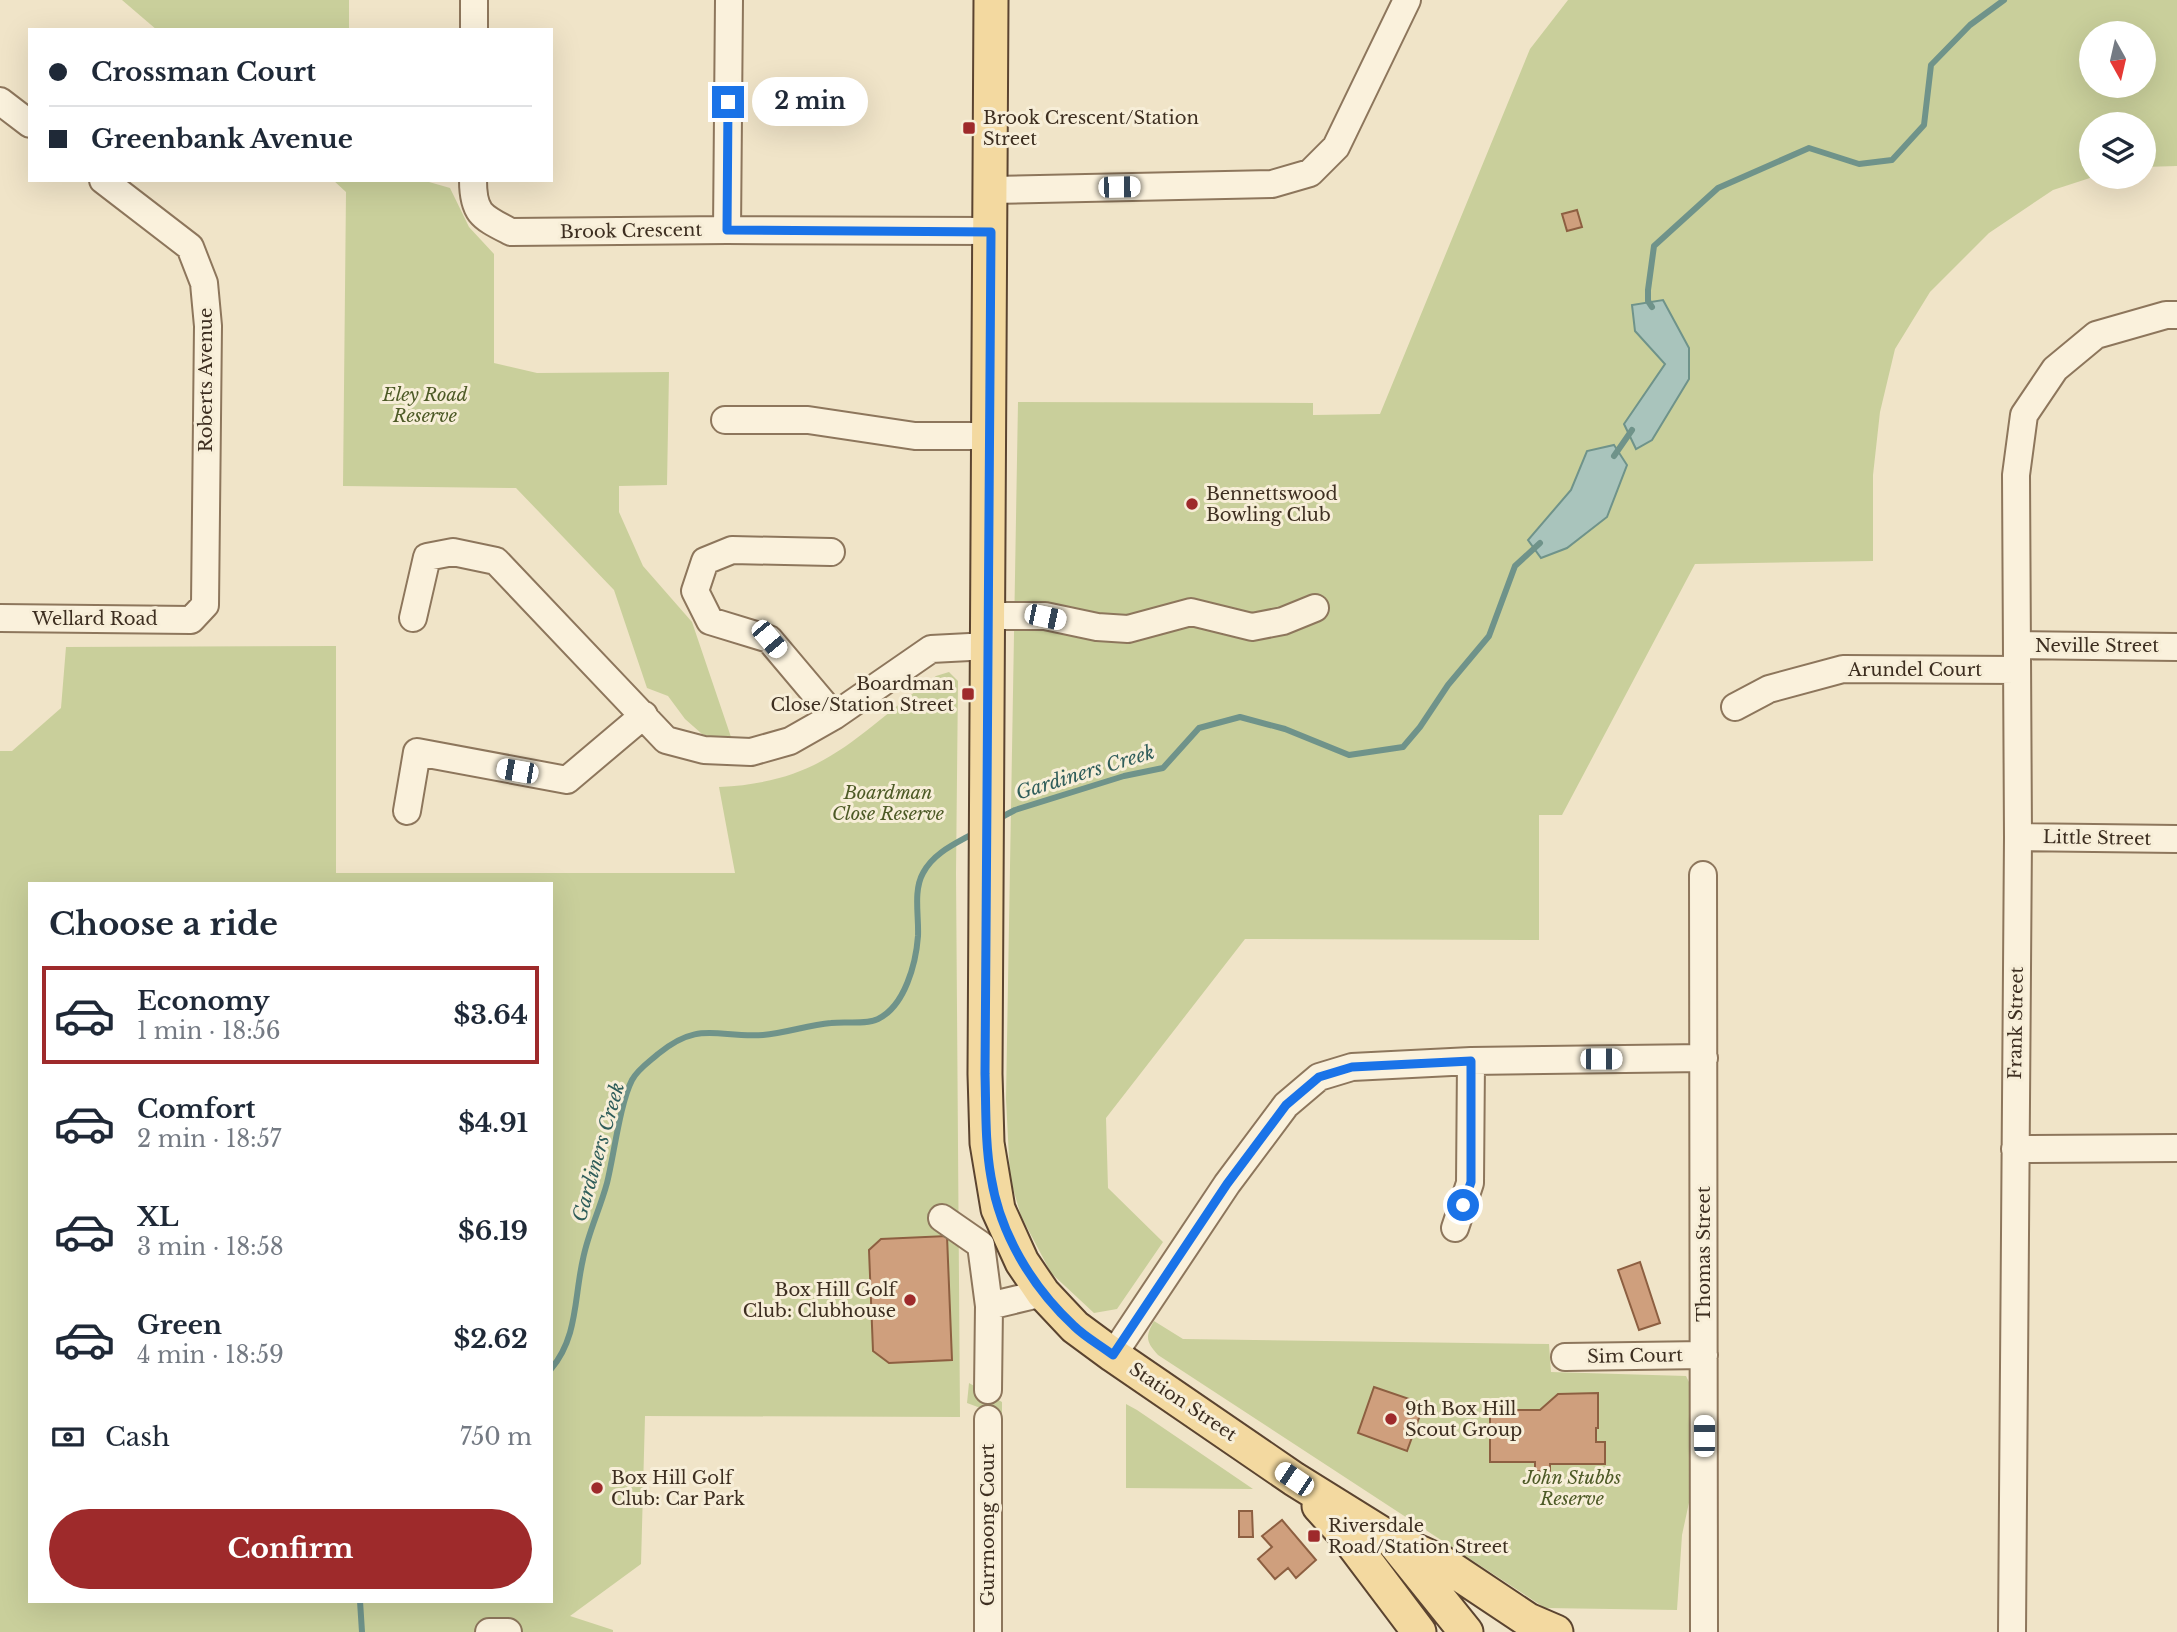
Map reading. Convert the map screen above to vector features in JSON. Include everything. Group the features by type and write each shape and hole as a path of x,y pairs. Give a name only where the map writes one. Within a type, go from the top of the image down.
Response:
{"main road":[{"name":"Station Street","path":"991,0 987,1143 996,1199 995,1241 1022,1262 1043,1293 1075,1327 1294,1479 1392,1540 1466,1632"},
{"name":"Station Street","path":"1294,1479 1349,1539 1419,1632"},
{"path":"1392,1540 1441,1562 1528,1620 1556,1632"}],"street":[{"path":"474,0 474,28"},
{"path":"727,230 729,0"},
{"path":"991,190 1272,184 1310,173 1336,147 1407,0"},
{"path":"0,102 28,123"},
{"name":"Roberts Avenue","path":"106,182 190,247 204,283 208,326 205,606 191,620"},
{"name":"Brook Crescent","path":"474,182 473,202 488,220 511,232 991,232"},
{"name":"Frank Street","path":"2012,1632 2018,837 2016,475 2024,415 2055,369 2096,335 2166,315 2177,315"},
{"path":"725,420 808,420 915,436 990,436"},
{"path":"831,552 732,550 705,561 695,591 710,621 769,639 834,716"},
{"path":"414,618 427,557 453,552 496,561 666,740 704,750 751,752 790,741 834,716 931,649 989,631 1045,617 1097,627 1128,629 1191,612 1252,627 1283,621 1315,608"},
{"name":"Wellard Road","path":"0,618 191,620"},
{"name":"Neville Street","path":"2017,658 2177,647"},
{"name":"Arundel Court","path":"1735,706 1769,689 1843,669 2017,658"},
{"path":"407,811 417,752 567,780 643,715"},
{"name":"Little Street","path":"2018,837 2177,839"},
{"name":"Thomas Street","path":"1703,875 1704,1632"},
{"path":"1113,1355 1227,1184 1286,1105 1319,1077 1352,1067 1471,1061 1704,1058"},
{"path":"1455,1228 1471,1182 1471,1061"},
{"path":"2015,1149 2177,1148"},
{"path":"942,1218 995,1241"},
{"name":"Station Street","path":"988,1390 989,1306 995,1241"},
{"path":"989,1306 1043,1293"},
{"name":"Sim Court","path":"1565,1357 1704,1355"},
{"name":"Gurrnoong Court","path":"988,1419 988,1632"},
{"path":"489,1632 508,1632"}],"green space":[{"path":"122,0 349,0 349,28 155,28"},
{"path":"1568,0 2177,0 2177,166 2156,167 2156,112 2079,112 2079,182 2053,190 1989,233 1930,292 1895,349 1880,412 1873,475 1873,561 1695,564 1562,815 1539,815 1539,940 1245,939 1106,1118 1108,1188 1163,1242 1117,1309 1094,1313 1051,1273 1021,1216 1010,1178 1006,1099 1018,402 1313,403 1313,415 1380,414 1530,49"},
{"name":"Eley Road Reserve","path":"335,182 429,182 450,188 469,227 494,254 494,363 537,373 669,372 667,485 619,486 619,512 643,566 692,622 732,740 702,734 685,719 668,696 647,688 614,590 516,488 343,486 346,192"},
{"name":"Boardman Close Reserve","path":"336,646 336,873 735,873 719,787 787,776 814,765 861,735 936,676 949,672 958,681 956,873 960,1417 645,1416 641,1564 570,1616 613,1632 0,1632 0,751 12,751 61,708 66,647"},
{"name":"John Stubbs Reserve","path":"1154,1321 1183,1339 1549,1344 1551,1372 1686,1376 1692,1388 1693,1484 1682,1535 1677,1610 1545,1608 1158,1355 1148,1339"},
{"path":"969,1383 1002,1402 1002,1416 967,1403"},
{"path":"1126,1404 1137,1410 1253,1489 1126,1488"}],"water":[{"path":"1663,300 1689,348 1689,379 1652,440 1636,449 1624,424 1665,364 1635,331 1632,305"},
{"path":"1614,445 1627,465 1607,517 1567,548 1541,558 1528,540 1571,490 1587,451"}],"building":[{"path":"1577,210 1582,227 1567,231 1562,214"},
{"name":"Box Hill Golf Club: Clubhouse","path":"947,1236 952,1360 889,1363 873,1351 869,1250 881,1239"},
{"path":"1640,1262 1660,1323 1639,1330 1618,1270"},
{"name":"9th Box Hill Scout Group","path":"1374,1387 1424,1404 1407,1451 1358,1433"},
{"path":"1598,1393 1596,1442 1605,1442 1605,1464 1550,1464 1550,1471 1535,1471 1535,1462 1490,1462 1490,1410 1540,1410 1558,1394"},
{"path":"1239,1511 1252,1511 1253,1537 1239,1537"},
{"path":"1282,1520 1316,1560 1296,1578 1288,1568 1275,1579 1258,1559 1272,1547 1262,1536"}],"waterway":[{"name":"Gardiners Creek","path":"1652,307 1648,301 1648,290 1654,246 1718,188 1809,148 1859,164 1892,160 1924,125 1931,65 1970,25 2004,0"},
{"name":"Gardiners Creek","path":"1614,456 1632,430"},
{"name":"Gardiners Creek","path":"998,819 1015,810 1124,776 1163,768 1199,728 1240,717 1285,729 1349,755 1403,747 1448,685 1489,636 1515,566 1540,543"},
{"name":"Gardiners Creek","path":"553,1366 560,1357 571,1330 585,1249 607,1183 624,1102 637,1072 672,1044 697,1034 763,1035 822,1024 867,1022 887,1013 902,994 912,971 918,936 917,896 923,873 933,859 976,832"},
{"name":"Gardiners Creek","path":"360,1603 362,1632"}],"place":[{"name":"Brook Crescent/Station Street","path":"969,128"},
{"name":"Bennettswood Bowling Club","path":"1192,504"},
{"name":"Boardman Close/Station Street","path":"968,694"},
{"name":"Box Hill Golf Club: Clubhouse","path":"910,1300"},
{"name":"9th Box Hill Scout Group","path":"1391,1419"},
{"name":"Box Hill Golf Club: Car Park","path":"597,1488"},
{"name":"Riversdale Road/Station Street","path":"1314,1536"}],"route":[{"path":"728,102 727,230 991,232 985,1074 987,1143 998,1209 1022,1262 1043,1293 1075,1327 1113,1355 1227,1184 1286,1105 1319,1077 1352,1067 1471,1061 1471,1182 1463,1205"}]}
